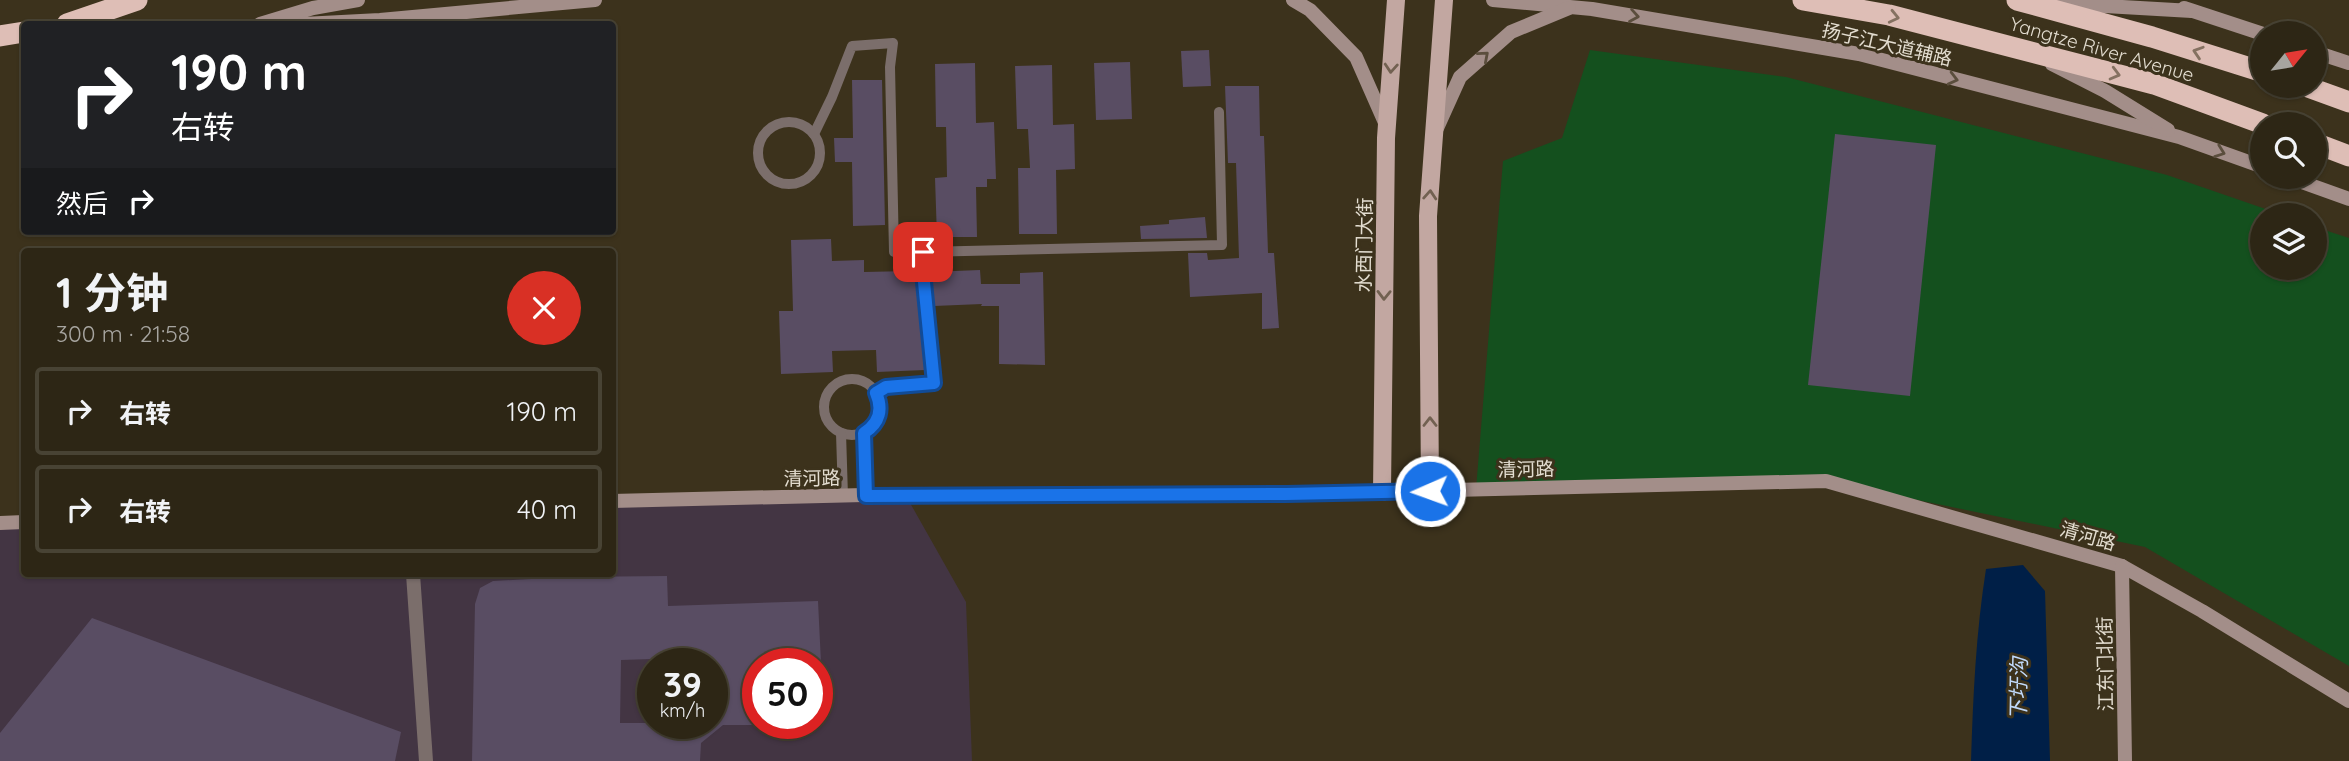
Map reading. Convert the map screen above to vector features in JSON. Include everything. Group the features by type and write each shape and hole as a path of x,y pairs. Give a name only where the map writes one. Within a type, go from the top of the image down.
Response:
{"highway":[{"path":"84,21 137,0"},
{"name":"Yangtze River Avenue","path":"1803,0 1889,15 2154,84 2250,119"},
{"name":"Yangtze River Avenue","path":"2020,1 2152,37 2250,68"},
{"path":"0,36 21,32"},
{"path":"2328,94 2349,102"},
{"path":"2327,148 2349,156"}],"main road":[{"path":"270,21 313,8 358,0"},
{"path":"361,21 595,0"},
{"path":"1293,0 1310,10 1356,57 1387,127"},
{"name":"水西门大街","path":"1382,492 1387,127 1396,0"},
{"path":"1430,491 1429,216 1444,0"},
{"name":"扬子江大道辅路","path":"1493,0 1570,7 1858,54 2179,137 2250,162"},
{"path":"2159,0 2250,30"},
{"path":"2020,1 2192,11"},
{"path":"1434,132 1461,77 1511,32 1570,7"},
{"path":"2023,50 2105,91 2179,137"},
{"path":"2328,56 2349,63"},
{"path":"2321,189 2349,199"},
{"name":"清河路","path":"616,501 843,496 1382,492 1826,481 2122,566 2202,611 2349,701"},
{"path":"0,523 21,522"},
{"name":"江东门北街","path":"2122,566 2125,761"}],"street":[{"path":"413,577 426,761"}],"lane":[{"path":"814,134 789,121 771,128 759,143 759,163 764,172 782,183 793,184 812,174 820,155 814,134 852,46 893,43 890,68 894,252 1222,245 1219,112"},
{"path":"876,393 886,387 934,383 923,252"},
{"path":"852,379 870,385 880,401 878,420 864,433 841,433 827,420 825,402 828,393 843,381 852,379"},
{"path":"841,433 843,496"},
{"path":"864,433 866,496"}],"shaded area":[{"path":"905,494 966,602 972,761 0,761 0,525 21,524 21,577 616,577 616,504"}],"green space":[{"path":"1590,50 1786,77 2167,175 2250,204 2250,280 2327,280 2327,231 2349,238 2349,666 2145,547 1826,481 1476,489 1503,161 1562,138"}],"water":[{"name":"下圩沟","path":"2023,565 2045,591 2050,761 1971,761 1975,664 1986,569"}],"building":[{"path":"1209,50 1211,86 1183,87 1181,51"},
{"path":"1130,62 1132,119 1096,120 1094,63"},
{"path":"975,63 976,123 994,122 996,179 987,179 987,187 976,187 977,237 937,237 935,178 947,177 946,127 936,127 935,64"},
{"path":"1052,65 1053,125 1074,124 1075,169 1056,170 1057,234 1019,234 1018,168 1030,168 1028,129 1017,129 1015,66"},
{"path":"852,80 882,80 885,225 853,226 852,162 835,162 834,138 853,138"},
{"path":"1225,86 1259,86 1260,136 1264,136 1268,253 1274,253 1279,328 1262,329 1262,293 1190,297 1188,253 1207,253 1208,260 1239,258 1236,163 1228,163"},
{"path":"1835,134 1936,145 1910,396 1808,385"},
{"path":"1205,217 1207,238 1141,239 1140,226"},
{"path":"831,239 832,261 864,260 864,272 916,273 925,370 877,372 876,350 832,351 833,372 781,374 779,311 793,311 791,240"},
{"path":"980,270 981,284 1020,284 1020,273 1043,272 1045,365 999,364 999,306 934,306 930,272"},
{"path":"667,576 668,606 818,601 820,648 742,648 742,725 728,725 728,648 637,648 637,659 621,660 620,723 637,723 637,739 706,739 701,743 700,761 472,761 475,604 480,588 493,581"},
{"path":"92,618 401,732 395,761 0,761 0,733"}],"route":[{"path":"923,252 934,383 886,387 876,393 880,401 878,420 864,433 866,496 1430,491"}]}
